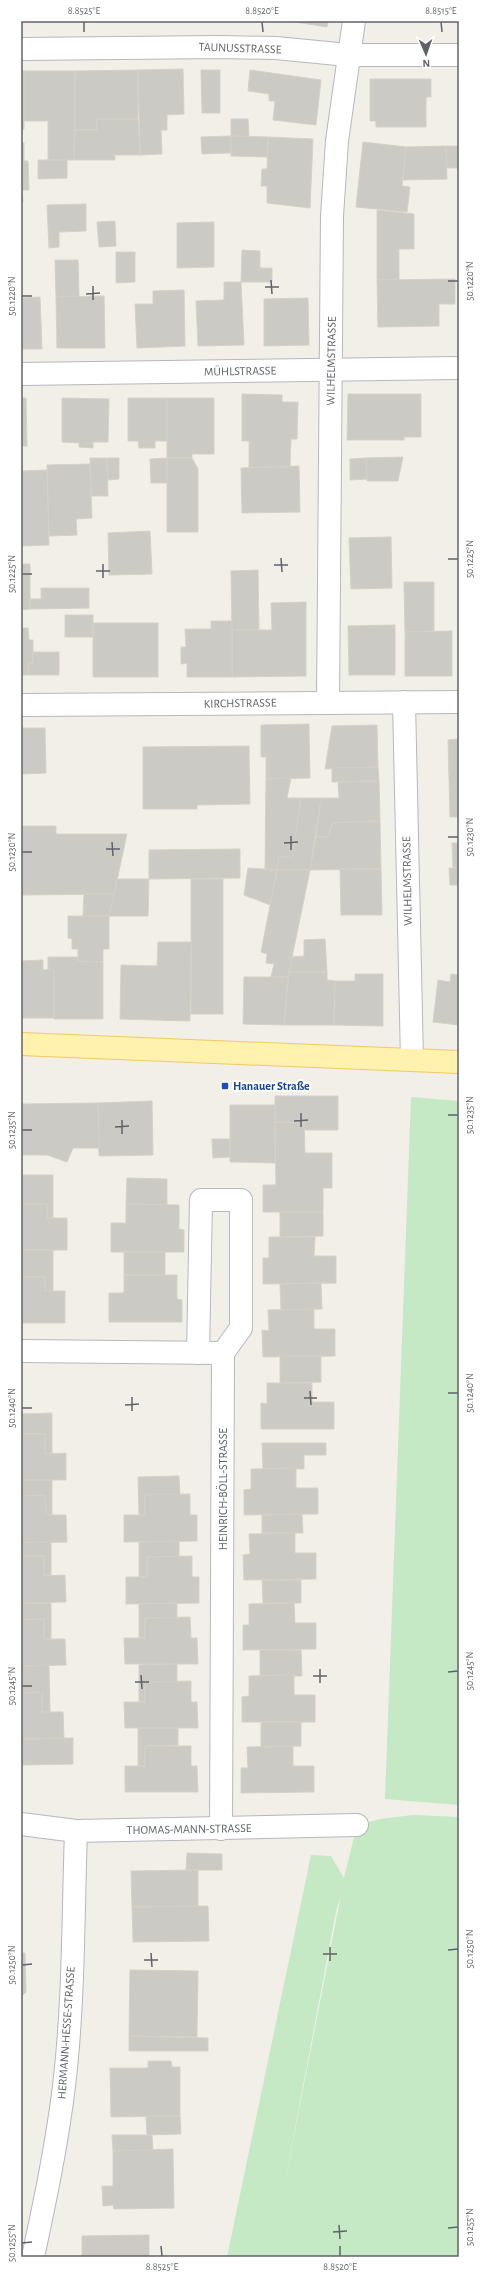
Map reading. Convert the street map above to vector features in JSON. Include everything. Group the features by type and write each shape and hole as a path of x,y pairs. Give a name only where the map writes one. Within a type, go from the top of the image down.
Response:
{"main road":[{"path":"21,1044 459,1062"}],"street":[{"name":"WILHELMSTRASSE","path":"328,702 330,370 333,209 337,141 354,21"},
{"name":"TAUNUSSTRASSE","path":"21,49 219,46 276,48 348,55 459,55"},
{"name":"MÜHLSTRASSE","path":"21,374 459,368"},
{"name":"WILHELMSTRASSE","path":"404,702 412,1060"},
{"name":"KIRCHSTRASSE","path":"21,705 459,702"},
{"path":"21,1351 198,1353 224,1353 241,1328 241,1200 201,1200 198,1353"},
{"name":"HEINRICH-BÖLL-STRASSE","path":"221,1828 224,1353"},
{"name":"THOMAS-MANN-STRASSE","path":"21,1824 76,1831 356,1825"},
{"name":"HERMANN-HESSE-STRASSE","path":"33,2257 49,2182 64,2087 68,2034 76,1831"}],"green space":[{"path":"411,1097 459,1101 459,1805 385,1799"},
{"path":"413,1815 459,1817 459,2257 227,2257 311,1855 331,1856 344,1878 357,1825 380,1819","holes":["341,1895 281,2202 336,1912"]}],"building":[{"path":"289,21 328,21 327,27"},
{"path":"183,69 184,114 167,115 167,130 161,130 162,154 140,155 138,70"},
{"path":"138,70 138,119 97,119 97,130 75,130 75,71"},
{"path":"201,70 220,70 220,113 202,113"},
{"path":"250,70 321,80 316,125 273,120 275,101 269,101 269,94 248,91"},
{"path":"21,71 24,71 24,129 21,130"},
{"path":"24,71 75,71 74,160 48,160 48,121 24,121"},
{"path":"370,79 431,79 431,97 426,97 426,127 376,127 376,121 370,121"},
{"path":"97,119 138,119 140,155 115,155 115,160 74,160 75,130 97,130"},
{"path":"231,119 248,119 249,137 231,136"},
{"path":"231,136 231,153 202,154 201,137"},
{"path":"231,136 268,137 267,157 231,156"},
{"path":"268,137 313,139 310,208 267,203 267,186 261,186 262,169 267,169"},
{"path":"363,142 406,147 402,186 410,187 407,212 356,207"},
{"path":"21,143 24,143 24,161 21,161"},
{"path":"446,146 447,179 403,180 406,147"},
{"path":"446,146 459,146 459,168 447,168"},
{"path":"38,160 67,160 67,178 38,179"},
{"path":"21,161 28,161 29,190 22,190 23,202 21,202"},
{"path":"86,204 86,231 59,232 59,247 49,248 47,205"},
{"path":"377,210 414,214 414,249 399,249 399,280 377,280"},
{"path":"115,221 116,246 99,247 97,222"},
{"path":"214,222 214,267 177,268 177,223"},
{"path":"242,250 260,251 260,268 272,268 272,282 241,282"},
{"path":"116,252 135,252 135,282 116,283"},
{"path":"55,260 78,260 79,297 56,297"},
{"path":"455,279 455,304 439,304 439,326 378,327 377,280"},
{"path":"224,282 241,282 244,345 198,346 196,301 224,300"},
{"path":"184,290 185,346 137,348 135,304 153,304 153,291"},
{"path":"104,296 105,348 57,348 56,297"},
{"path":"40,297 42,349 21,349 21,298"},
{"path":"308,298 309,345 264,346 264,299"},
{"path":"242,394 282,395 282,402 298,402 297,439 291,439 290,467 249,468 249,441 242,441"},
{"path":"348,394 421,394 421,437 404,437 404,440 347,440"},
{"path":"21,398 26,398 27,446 21,446"},
{"path":"62,398 109,399 108,442 93,442 93,448 79,447 79,443 62,442"},
{"path":"128,398 167,398 167,441 155,441 155,448 139,448 138,441 128,441"},
{"path":"167,398 214,398 214,454 192,454 192,458 167,458"},
{"path":"403,457 398,481 367,481 366,458"},
{"path":"90,458 107,458 108,496 91,496"},
{"path":"107,458 119,458 119,479 108,480"},
{"path":"167,458 167,483 151,483 150,459"},
{"path":"167,458 192,458 198,469 198,532 167,532"},
{"path":"366,458 367,479 350,480 350,459"},
{"path":"90,464 92,518 76,519 77,535 49,536 47,465"},
{"path":"299,466 300,512 242,513 241,468"},
{"path":"47,470 49,545 21,546 21,471"},
{"path":"150,531 152,574 109,575 108,533"},
{"path":"391,537 392,588 351,589 349,538"},
{"path":"21,564 30,564 30,609 21,610"},
{"path":"258,570 259,630 232,630 231,571"},
{"path":"404,582 434,582 434,631 405,632"},
{"path":"41,588 89,588 89,608 30,609 30,599 41,599"},
{"path":"306,602 306,676 232,677 232,630 272,630 271,603"},
{"path":"65,615 93,615 93,637 65,637"},
{"path":"211,621 232,621 232,677 187,677 187,663 181,664 181,647 186,647 185,629 211,629"},
{"path":"93,623 158,623 158,677 93,677"},
{"path":"395,625 395,675 349,675 348,626"},
{"path":"21,628 28,628 29,640 33,640 33,663 29,663 28,675 21,675"},
{"path":"452,631 452,676 405,676 405,632"},
{"path":"33,652 59,652 59,675 28,675 29,663 33,663"},
{"path":"309,724 310,778 266,779 266,757 261,757 261,725"},
{"path":"377,725 378,767 325,769 332,726"},
{"path":"21,728 45,728 46,773 21,774"},
{"path":"459,739 459,817 450,817 448,740"},
{"path":"249,746 250,804 197,805 197,809 143,809 143,747"},
{"path":"378,767 379,781 332,782 332,768"},
{"path":"291,778 287,798 301,798 292,858 279,856 277,870 265,870 266,779"},
{"path":"379,781 380,821 333,823 328,837 316,837 321,798 339,798 338,782"},
{"path":"301,798 321,798 310,870 277,870 279,856 292,858"},
{"path":"380,821 381,869 310,870 316,837 328,837 333,823"},
{"path":"21,826 56,826 56,834 127,834 114,894 21,895"},
{"path":"452,843 459,843 459,868 453,868"},
{"path":"240,849 240,878 149,879 149,850"},
{"path":"248,868 277,870 270,905 244,895"},
{"path":"449,868 459,868 459,885 450,885"},
{"path":"340,869 381,869 382,915 341,915"},
{"path":"277,870 310,870 288,977 271,977 274,964 266,963 267,954 261,952"},
{"path":"117,879 149,879 148,916 109,916"},
{"path":"191,879 223,879 223,1014 191,1014"},
{"path":"84,894 114,894 109,916 83,916"},
{"path":"68,916 109,916 109,949 103,949 103,962 78,961 78,949 72,949 72,939 68,938"},
{"path":"325,939 327,972 289,972 292,957 304,956 304,940"},
{"path":"158,942 191,942 190,1021 120,1019 121,965 157,966"},
{"path":"48,957 78,957 78,961 103,962 103,1019 54,1019 54,969 48,970"},
{"path":"43,960 43,970 54,969 54,1018 21,1018 21,961"},
{"path":"289,972 327,972 327,980 335,981 334,1025 284,1025"},
{"path":"355,974 383,974 383,1026 334,1025 335,981 355,981"},
{"path":"451,974 459,975 459,1025 433,1022 438,980 450,982"},
{"path":"244,977 288,977 284,1025 243,1024"},
{"path":"275,1096 338,1096 338,1130 304,1130 304,1123 275,1122"},
{"path":"152,1101 153,1155 99,1156 98,1103"},
{"path":"98,1103 99,1148 73,1148 67,1162 47,1155 21,1155 21,1104"},
{"path":"230,1105 275,1105 275,1163 230,1162"},
{"path":"275,1122 304,1123 305,1153 332,1153 332,1188 323,1188 323,1212 263,1212 263,1185 276,1185"},
{"path":"212,1139 230,1139 230,1157 213,1158"},
{"path":"21,1175 53,1175 53,1218 47,1218 47,1204 21,1204"},
{"path":"127,1178 167,1179 167,1205 126,1204"},
{"path":"21,1204 47,1204 47,1218 67,1218 67,1250 21,1250"},
{"path":"126,1204 179,1205 179,1229 184,1230 184,1252 111,1252 111,1223 126,1223"},
{"path":"280,1212 323,1212 323,1236 280,1237"},
{"path":"269,1237 315,1237 314,1256 336,1256 336,1283 263,1284 263,1258 269,1258"},
{"path":"21,1250 53,1250 53,1292 45,1291 45,1277 21,1277"},
{"path":"124,1252 165,1252 165,1275 124,1275"},
{"path":"124,1275 177,1275 177,1299 182,1300 182,1322 109,1322 109,1293 124,1293"},
{"path":"21,1277 45,1277 45,1291 65,1291 65,1323 21,1323"},
{"path":"321,1283 322,1309 281,1310 280,1284"},
{"path":"314,1309 314,1329 335,1329 335,1356 263,1357 262,1330 269,1331 268,1310"},
{"path":"280,1356 321,1356 321,1382 280,1383"},
{"path":"267,1383 312,1383 312,1402 334,1402 334,1429 261,1429 261,1403 267,1404"},
{"path":"52,1413 52,1453 45,1454 45,1434 21,1434 21,1414"},
{"path":"21,1434 45,1434 45,1454 66,1453 66,1480 21,1480"},
{"path":"262,1443 326,1443 326,1455 304,1455 304,1469 263,1468"},
{"path":"296,1468 296,1488 318,1488 318,1514 244,1515 244,1490 251,1489 251,1469"},
{"path":"179,1476 180,1495 145,1495 145,1515 139,1515 138,1477"},
{"path":"21,1480 52,1480 52,1515 46,1515 45,1495 21,1496"},
{"path":"190,1494 190,1515 197,1515 197,1541 124,1542 124,1515 145,1515 145,1495"},
{"path":"45,1495 46,1515 66,1515 67,1542 21,1543 21,1496"},
{"path":"302,1514 303,1533 262,1533 262,1515"},
{"path":"295,1533 295,1553 316,1553 316,1579 244,1580 243,1555 250,1554 249,1534"},
{"path":"179,1541 179,1557 147,1557 147,1577 139,1577 139,1542"},
{"path":"51,1542 51,1575 44,1576 44,1556 21,1556 21,1543"},
{"path":"21,1556 44,1556 44,1576 65,1575 66,1602 21,1603"},
{"path":"192,1556 192,1577 199,1577 199,1603 126,1604 126,1577 147,1577 147,1557"},
{"path":"262,1580 301,1580 301,1603 263,1603"},
{"path":"21,1603 51,1603 51,1639 44,1639 44,1619 21,1620"},
{"path":"177,1603 177,1618 145,1618 145,1638 139,1638 139,1604"},
{"path":"294,1603 295,1623 316,1623 316,1649 243,1650 243,1625 249,1625 249,1604"},
{"path":"190,1617 191,1638 197,1638 198,1664 125,1664 124,1638 145,1638 145,1618"},
{"path":"44,1619 44,1639 65,1639 66,1665 21,1666 21,1620"},
{"path":"260,1650 301,1650 302,1676 260,1676"},
{"path":"177,1664 177,1682 145,1682 145,1702 139,1702 139,1665"},
{"path":"49,1665 50,1712 42,1712 42,1692 21,1693 21,1666"},
{"path":"294,1675 294,1695 315,1695 315,1722 242,1722 242,1697 249,1696 249,1676"},
{"path":"191,1681 191,1702 197,1702 198,1728 125,1728 124,1702 145,1702 145,1682"},
{"path":"42,1692 42,1712 63,1712 64,1738 21,1739 21,1693"},
{"path":"261,1722 301,1722 301,1746 261,1747"},
{"path":"138,1728 178,1728 178,1745 145,1746 145,1766 138,1766"},
{"path":"73,1738 73,1764 21,1765 21,1739"},
{"path":"145,1746 191,1746 191,1766 197,1766 198,1792 125,1792 125,1766 145,1766"},
{"path":"293,1746 293,1766 314,1766 314,1792 241,1793 241,1768 248,1768 247,1747"},
{"path":"187,1853 222,1854 222,1870 186,1870"},
{"path":"198,1870 198,1906 132,1907 131,1871"},
{"path":"208,1906 209,1941 133,1942 132,1907"},
{"path":"21,1953 25,1953 26,1992 21,1997"},
{"path":"130,1970 198,1971 197,2037 129,2036"},
{"path":"129,2036 208,2038 208,2051 129,2051"},
{"path":"148,2061 171,2061 172,2067 180,2067 180,2116 111,2117 110,2068 148,2068"},
{"path":"146,2116 180,2116 181,2134 147,2135"},
{"path":"112,2135 152,2135 153,2150 113,2151"},
{"path":"173,2149 174,2208 114,2209 113,2205 103,2206 102,2186 113,2186 113,2151"},
{"path":"149,2235 149,2257 82,2257 82,2236"}],"place":[{"name":"Hanauer Straße","path":"225,1086"}]}
